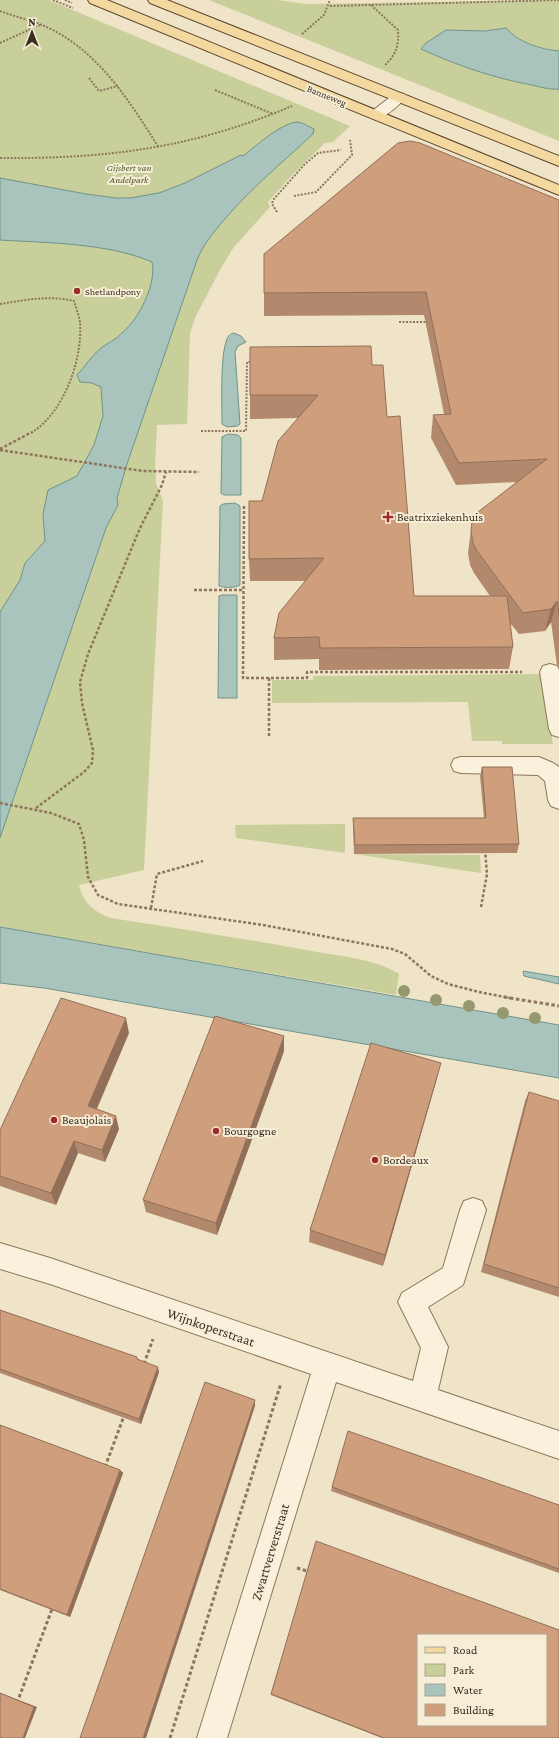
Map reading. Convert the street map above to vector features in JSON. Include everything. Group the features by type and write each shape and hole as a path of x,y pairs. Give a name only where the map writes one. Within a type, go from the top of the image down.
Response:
{"main road":[{"name":"Banneweg","path":"95,0 559,190"},
{"path":"155,0 559,161"}],"street":[{"path":"376,115 400,97"},
{"path":"550,672 559,729"},
{"path":"462,765 554,765 559,800"},
{"path":"422,1398 435,1347 411,1302 454,1276 473,1210"},
{"name":"Wijnkoperstraat","path":"0,1256 164,1310 559,1446"},
{"name":"Zwartververstraat","path":"212,1738 327,1366"}],"path":[{"path":"301,35 321,19 330,6 330,0"},
{"path":"330,6 559,0"},
{"path":"371,5 398,30 399,46 389,61 383,66"},
{"path":"0,10 41,25 69,39 85,50 118,86 142,119 159,148"},
{"path":"0,43 41,25"},
{"path":"89,78 99,91 118,86"},
{"path":"215,90 273,115"},
{"path":"0,158 58,158 159,148 209,135 273,115 296,104"},
{"path":"294,196 316,192 352,155 350,140"},
{"path":"277,212 272,204 273,200 304,165 318,152 341,150"},
{"path":"0,304 28,299 59,297 74,300 80,321 79,346 74,372 62,397 44,424 0,450"},
{"path":"399,322 430,322"},
{"path":"201,431 246,430 247,362 255,362"},
{"path":"0,450 143,471 199,472"},
{"path":"36,809 84,772 92,763 93,750 82,703 80,682 88,654 140,528 162,485 166,472"},
{"path":"244,506 243,678 307,678 307,672 550,672"},
{"path":"194,590 244,590"},
{"path":"269,678 269,736"},
{"path":"0,803 36,809 64,816 79,824 84,840 88,877 98,894 118,904 263,925 392,949 406,955 422,970 435,978 451,985 472,991 559,1006"},
{"path":"481,907 487,874 484,843"},
{"path":"152,908 157,874 203,860"},
{"path":"142,1368 164,1310"},
{"path":"170,1738 290,1354"},
{"path":"104,1472 126,1412"},
{"path":"269,1557 314,1574"},
{"path":"15,1708 54,1605"}],"green space":[{"name":"Gijsbert van Andelpark","path":"0,0 49,0 350,126 333,142 325,143 294,173 268,202 270,207 234,247 221,268 195,318 190,333 187,424 157,425 155,466 156,483 163,501 144,870 79,885 86,902 94,910 111,918 369,961 399,974 396,995 0,927"},
{"path":"209,0 277,0 306,4 559,0 559,51 537,47 510,33 495,31 446,30 421,49 462,66 489,75 545,88 559,89 559,141"},
{"path":"542,674 553,744 502,744 502,741 472,741 468,702 272,703 272,680 313,680 313,676"},
{"path":"345,824 345,853 236,838 235,825"},
{"path":"354,854 480,855 481,873"}],"water":[{"path":"506,28 517,38 523,41 545,49 559,51 559,89 545,88 489,75 461,66 421,49 426,43 446,30 485,31"},
{"path":"297,122 314,129 313,134 234,208 209,239 197,260 127,464 117,498 118,505 106,528 0,838 0,612 20,580 25,563 45,541 43,514 48,490 77,476 94,445 103,416 101,387 92,383 80,382 77,375 97,352 120,335 135,319 149,290 153,271 152,262 135,256 97,247 0,240 0,178 116,198 130,198 159,193 185,183 241,155 243,156 276,131"},
{"path":"234,333 241,336 246,342 238,346 235,352 240,424 237,426 227,427 222,424 222,368 227,339"},
{"path":"228,434 238,435 241,438 241,495 224,495 221,493 222,437"},
{"path":"235,503 240,506 240,585 224,587 219,586 220,506 223,504"},
{"path":"237,595 237,698 218,698 219,596"},
{"path":"0,927 559,1025 559,1078 44,988 0,983"},
{"path":"523,971 559,977 559,984 524,976"}],"building":[{"path":"410,141 420,143 559,200 559,617 557,601 551,609 523,613 477,551 473,543 471,531 472,522 478,512 547,459 459,463 433,415 451,414 426,292 264,293 264,254 398,143"},
{"path":"371,346 372,365 383,365 387,417 400,416 414,596 507,596 513,647 320,648 319,637 274,638 279,613 324,558 249,559 249,501 262,501 278,441 318,395 250,395 250,347"},
{"path":"482,767 512,767 519,844 355,845 353,818 486,818"},
{"name":"Beaujolais","path":"61,998 126,1018 88,1106 116,1116 102,1150 74,1141 51,1193 0,1176 0,1130"},
{"name":"Bourgogne","path":"215,1016 284,1036 216,1223 143,1200"},
{"name":"Bordeaux","path":"371,1043 441,1063 385,1255 310,1230"},
{"path":"529,1092 559,1101 559,1288 484,1264"},
{"path":"0,1310 137,1357 137,1359 158,1367 139,1419 0,1369"},
{"path":"205,1382 255,1400 143,1738 80,1738"},
{"path":"0,1425 120,1470 67,1615 0,1589"},
{"path":"348,1431 559,1505 559,1569 332,1487"},
{"path":"316,1541 559,1630 559,1738 384,1738 271,1694"},
{"path":"0,1693 34,1707 23,1738 0,1738"}],"place":[{"name":"Shetlandpony","path":"77,291"},
{"name":"Beatrixziekenhuis","path":"388,517"},
{"name":"Beaujolais","path":"54,1120"},
{"name":"Bourgogne","path":"216,1131"},
{"name":"Bordeaux","path":"375,1160"}]}
